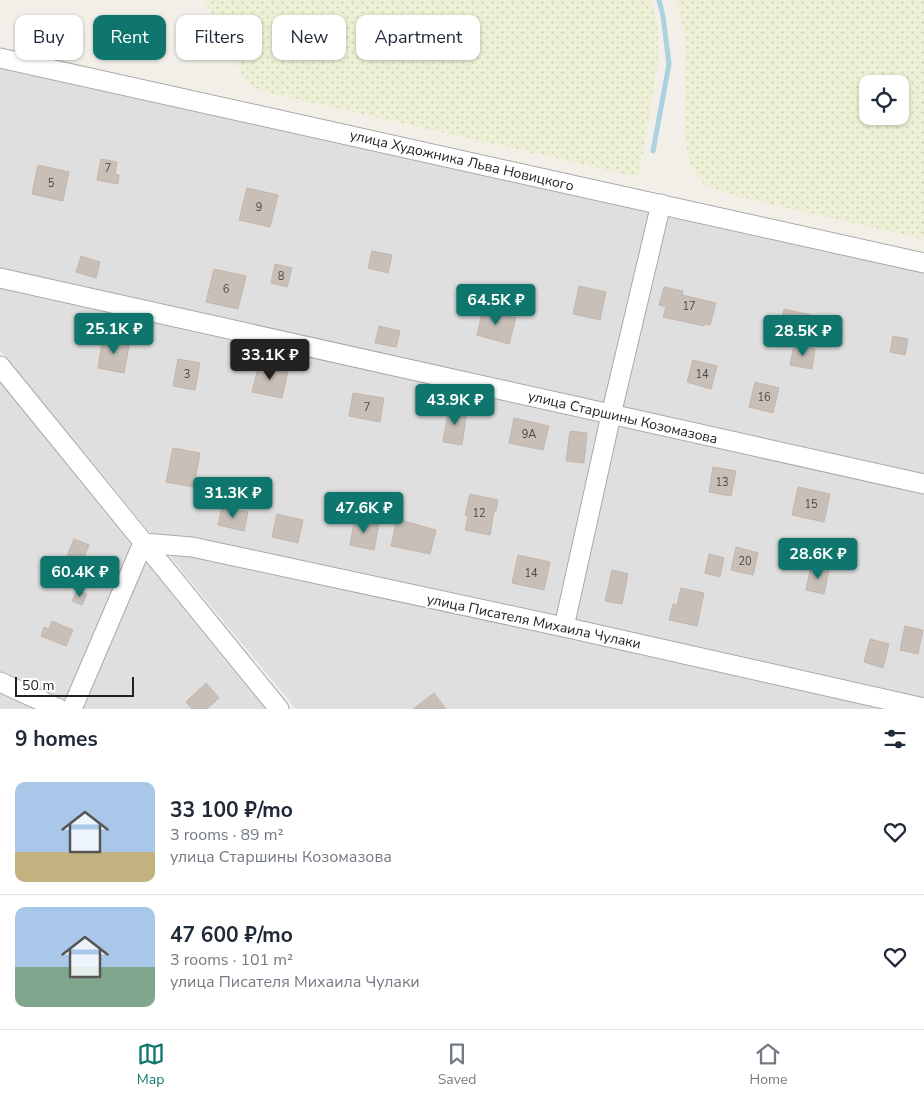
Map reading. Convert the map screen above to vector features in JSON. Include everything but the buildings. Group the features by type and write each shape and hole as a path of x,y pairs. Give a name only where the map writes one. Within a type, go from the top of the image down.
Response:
{"street":[{"name":"улица Художника Льва Новицкого","path":"0,58 924,263"},
{"path":"564,627 611,415 662,204"},
{"name":"улица Старшины Козомазова","path":"0,278 924,484"},
{"path":"0,366 279,709"},
{"path":"72,709 143,543"},
{"name":"улица Писателя Михаила Чулаки","path":"143,543 192,547 564,627 924,708"},
{"path":"0,682 59,709"}],"shaded area":[{"path":"0,64 924,273 924,709 296,709 0,351"},
{"path":"0,377 271,709 0,709"}],"green space":[{"path":"204,0 651,0 658,27 658,62 639,177 261,91 245,81 236,60 262,60 262,15 212,15"},
{"path":"676,0 924,0 924,239 739,197 705,186 691,168 684,134 685,34"}],"waterway":[{"path":"653,151 669,64 659,0"}]}
